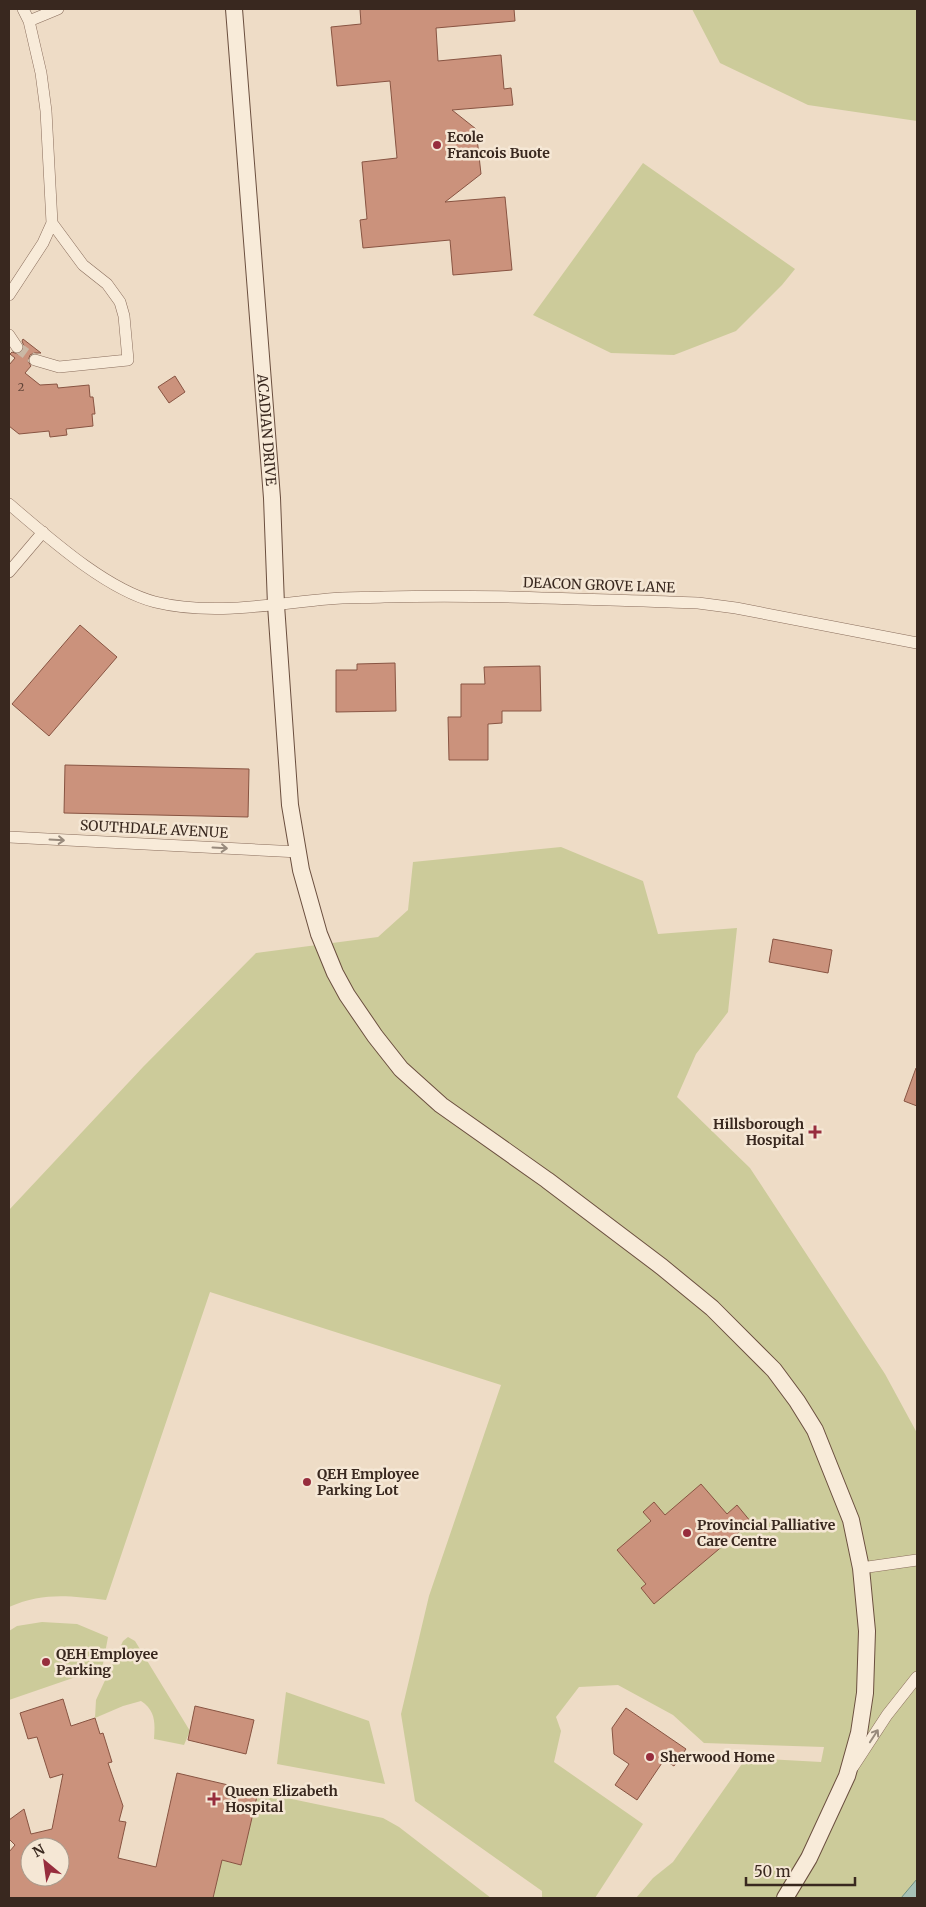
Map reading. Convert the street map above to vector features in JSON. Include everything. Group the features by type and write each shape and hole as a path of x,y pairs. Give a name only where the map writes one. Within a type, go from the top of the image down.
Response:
{"street":[{"path":"9,295 43,243 52,223 46,111 41,72 29,20 23,9"},
{"path":"29,20 58,9"},
{"name":"ACADIAN DRIVE","path":"234,9 272,498 276,605 290,805 301,870 319,934 347,996 401,1069 441,1105 547,1180 662,1266 712,1308 774,1370 787,1386 815,1430 851,1520 861,1568 867,1630 865,1693 858,1733 847,1776 809,1858 785,1898"},
{"path":"36,360 59,367 128,360 124,316 120,302 107,284 83,266 52,223"},
{"path":"9,335 17,347"},
{"name":"DEACON GROVE LANE","path":"9,504 43,532 115,584 154,602 201,608 276,605 330,599 432,595 698,603 746,610 917,643"},
{"path":"9,572 43,532"},
{"name":"SOUTHDALE AVENUE","path":"9,837 299,852"},
{"path":"861,1568 917,1560"},
{"path":"847,1776 887,1715 917,1678"}],"shaded area":[{"path":"692,9 917,9 917,121 808,105 720,63"},
{"path":"643,163 795,269 782,285 736,331 674,355 611,353 533,315"},
{"path":"561,847 643,881 658,934 737,928 728,1012 696,1054 677,1097 750,1168 885,1374 917,1433 917,1879 901,1898 636,1898 653,1878 673,1862 746,1758 821,1762 824,1747 704,1743 673,1715 618,1685 579,1687 556,1717 561,1731 554,1762 643,1824 595,1898 542,1898 542,1891 415,1801 401,1714 429,1596 501,1385 210,1292 106,1600 57,1596 34,1599 9,1607 9,1210 143,1067 256,953 378,937 408,910 413,862"},
{"path":"42,1622 77,1624 108,1637 103,1664 99,1669 9,1700 9,1631 17,1626"},
{"path":"128,1637 135,1641 190,1731 184,1745 154,1739 152,1713 141,1701 123,1706 95,1718 96,1700 123,1641"},
{"path":"286,1692 369,1721 385,1784 277,1764"},
{"path":"258,1792 383,1818 399,1827 491,1898 213,1898 222,1860 241,1865"},
{"path":"917,1879 917,1898 901,1898"}],"building":[{"name":"Ecole Francois Buote","path":"360,9 514,9 515,21 436,28 438,61 501,55 504,89 511,88 513,105 452,110 476,129 481,174 445,202 505,197 512,270 453,275 450,240 363,248 360,220 367,219 362,162 397,158 390,81 337,86 331,27 361,24"},
{"path":"23,339 41,353 30,355 28,361 31,366 25,373 40,385 57,384 58,388 89,385 95,414 92,414 93,426 66,429 67,435 50,437 49,431 19,434 9,426 9,365 15,358 10,354 12,352 18,354 23,351"},
{"path":"175,376 185,392 169,403 158,387"},
{"path":"80,625 117,657 49,736 12,704"},
{"path":"395,663 396,711 336,712 336,670 357,670 357,664"},
{"path":"540,666 541,711 502,711 502,723 488,724 488,760 449,760 448,717 461,717 461,684 485,684 484,667"},
{"path":"65,765 249,769 248,817 64,813"},
{"path":"773,939 832,950 828,973 769,962"},
{"path":"917,1068 917,1106 904,1101"},
{"name":"Provincial Palliative Care Centre","path":"701,1484 727,1514 737,1505 751,1522 654,1604 641,1588 646,1584 617,1550 651,1521 643,1512 654,1502 665,1515"},
{"name":"Queen Elizabeth Hospital","path":"63,1699 71,1726 95,1718 100,1734 103,1733 112,1762 108,1763 123,1806 119,1821 126,1822 118,1858 156,1867 177,1773 258,1792 241,1865 222,1860 213,1898 9,1898 9,1852 15,1845 9,1839 9,1820 24,1809 31,1834 52,1829 63,1774 50,1778 37,1737 28,1739 20,1713"},
{"path":"195,1706 254,1720 246,1754 188,1740"},
{"name":"Sherwood Home","path":"626,1708 686,1749 674,1766 664,1760 637,1800 615,1785 629,1764 614,1754 612,1728"}],"tunnel":[{"path":"17,347 35,360"}],"place":[{"name":"Ecole Francois Buote","path":"437,145"},
{"name":"Hillsborough Hospital","path":"815,1132"},
{"name":"QEH Employee Parking Lot","path":"307,1482"},
{"name":"Provincial Palliative Care Centre","path":"687,1533"},
{"name":"QEH Employee Parking","path":"46,1662"},
{"name":"Sherwood Home","path":"650,1757"},
{"name":"Queen Elizabeth Hospital","path":"214,1799"}]}
